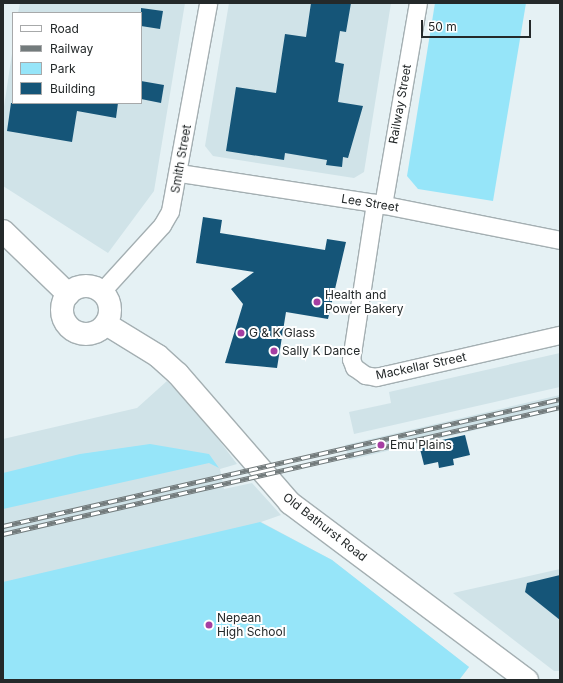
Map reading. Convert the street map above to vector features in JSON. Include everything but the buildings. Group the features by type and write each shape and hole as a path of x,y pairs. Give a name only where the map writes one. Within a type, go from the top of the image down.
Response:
{"main road":[{"path":"3,231 68,294"},
{"path":"88,286 102,291 110,303 106,324 90,334 71,329 63,316 68,294 88,286"},
{"name":"Old Bathurst Road","path":"106,324 158,356 178,374 290,503 527,680"}],"street":[{"name":"Smith Street","path":"102,291 162,225 170,210 179,173 208,3"},
{"name":"Railway Street","path":"379,204 418,3"},
{"name":"Lee Street","path":"179,173 379,204 560,240"},
{"name":"Mackellar Street","path":"379,204 351,359 354,367 365,375 376,378 560,335"}],"shaded area":[{"path":"20,3 185,3 154,191 108,253 3,186 3,113 12,54 12,104 142,104 142,12 18,12"},
{"path":"229,3 391,3 364,172 354,178 213,156 205,146"},
{"path":"560,353 560,387 354,434 349,412 391,403 389,392"},
{"name":"Nepean High School","path":"167,381 200,415 237,464 220,469 224,489 252,483 281,515 261,522 332,560 469,667 459,680 3,680 3,439 137,408"},
{"path":"560,395 560,410 349,460 345,445"},
{"path":"560,569 560,671 554,671 453,593"}],"green space":[{"path":"435,3 526,3 493,201 418,189 407,176"},
{"path":"150,444 209,454 219,468 209,463 3,509 3,473 80,454"},
{"name":"Nepean High School","path":"260,522 332,560 469,667 459,680 3,680 3,582"}],"railway":[{"path":"3,526 560,399"},
{"path":"3,534 560,407"}],"place":[{"name":"Health and Power Bakery","path":"317,302"},
{"name":"G & K Glass","path":"241,333"},
{"name":"Sally K Dance","path":"274,351"},
{"name":"Emu Plains","path":"381,445"},
{"name":"Nepean High School","path":"209,625"}]}
